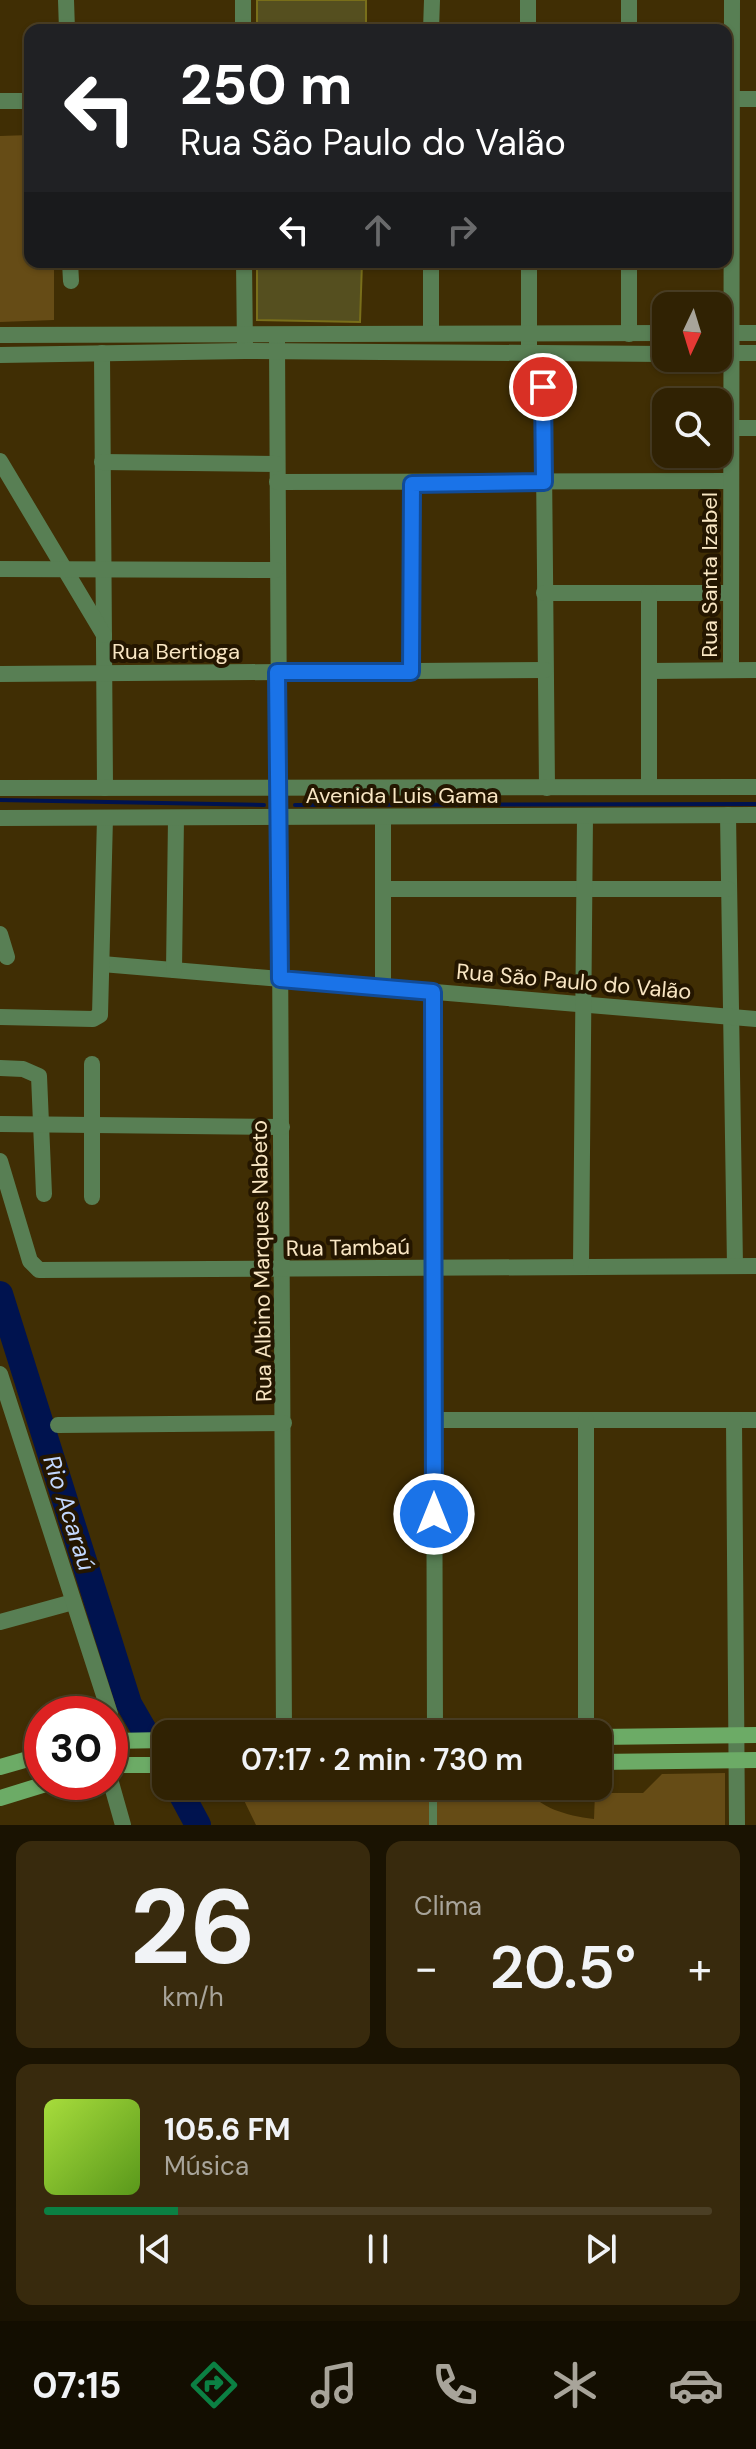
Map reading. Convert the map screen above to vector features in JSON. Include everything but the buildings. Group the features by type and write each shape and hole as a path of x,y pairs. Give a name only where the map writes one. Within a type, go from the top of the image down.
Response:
{"main road":[{"path":"612,1737 756,1735"},
{"path":"128,1741 152,1740"},
{"path":"0,1767 24,1760"},
{"path":"612,1762 756,1760"},
{"path":"128,1765 152,1765"},
{"path":"0,1798 24,1791"}],"street":[{"path":"66,0 67,24"},
{"path":"243,0 243,24"},
{"path":"431,24 432,0"},
{"path":"528,0 528,24"},
{"path":"629,0 629,24"},
{"name":"Rua Santa Izabel","path":"731,24 732,0"},
{"path":"732,99 756,99"},
{"path":"0,101 24,101"},
{"path":"70,268 71,281"},
{"path":"244,268 245,351"},
{"path":"431,268 431,333"},
{"path":"529,268 529,334 536,356 544,482 547,788"},
{"path":"629,268 629,334"},
{"name":"Rua Santa Izabel","path":"725,292 726,268"},
{"name":"Rua Albino Marques Nabeto","path":"277,333 284,1720"},
{"path":"0,335 652,333"},
{"path":"732,333 756,333"},
{"path":"0,355 245,351 536,356 652,354"},
{"path":"102,353 105,788"},
{"path":"732,353 756,353"},
{"path":"732,428 756,428"},
{"path":"102,462 277,464"},
{"path":"0,463 105,638"},
{"name":"Rua Santa Izabel","path":"730,468 731,670"},
{"path":"277,482 730,481"},
{"path":"411,672 412,484"},
{"path":"0,569 276,570"},
{"path":"544,593 731,593"},
{"path":"649,593 649,787"},
{"name":"Rua Bertioga","path":"0,674 545,670"},
{"path":"649,671 756,670"},
{"name":"Avenida Luis Gama","path":"0,788 756,787"},
{"path":"728,815 735,1266"},
{"name":"Avenida Luis Gama","path":"0,818 756,815"},
{"path":"581,1266 585,816"},
{"path":"383,817 383,987"},
{"path":"0,1017 100,1016 105,818"},
{"path":"174,970 176,818"},
{"path":"383,889 728,889"},
{"path":"0,934 7,957"},
{"name":"Rua São Paulo do Valão","path":"102,964 756,1019"},
{"path":"433,992 435,1720"},
{"path":"92,1064 92,1197"},
{"path":"0,1068 23,1069 39,1076 44,1194"},
{"path":"0,1124 282,1127"},
{"name":"Rua Tambaú","path":"0,1161 30,1261 37,1270 756,1266"},
{"path":"0,1374 107,1696"},
{"path":"434,1420 756,1420"},
{"path":"586,1420 586,1720"},
{"path":"734,1420 737,1825"},
{"path":"58,1425 284,1423"},
{"path":"0,1622 73,1602"},
{"path":"116,1800 123,1825"}],"lane":[{"path":"433,1800 433,1825"}],"shaded area":[{"path":"24,135 24,268 54,268 54,320 0,322 0,136"},
{"path":"725,1773 725,1825 256,1825 244,1800 537,1800 554,1810 594,1819 595,1800 612,1800 612,1793 643,1793 662,1774"}],"waterway":[{"path":"0,800 264,805"},
{"path":"295,805 756,804"},
{"name":"Rio Acaraú","path":"0,1294 129,1704 144,1730"},
{"name":"Rio Acaraú","path":"185,1800 198,1825"}],"route":[{"path":"434,1514 433,992 280,979 277,672 411,672 412,484 544,482 543,387"}]}
